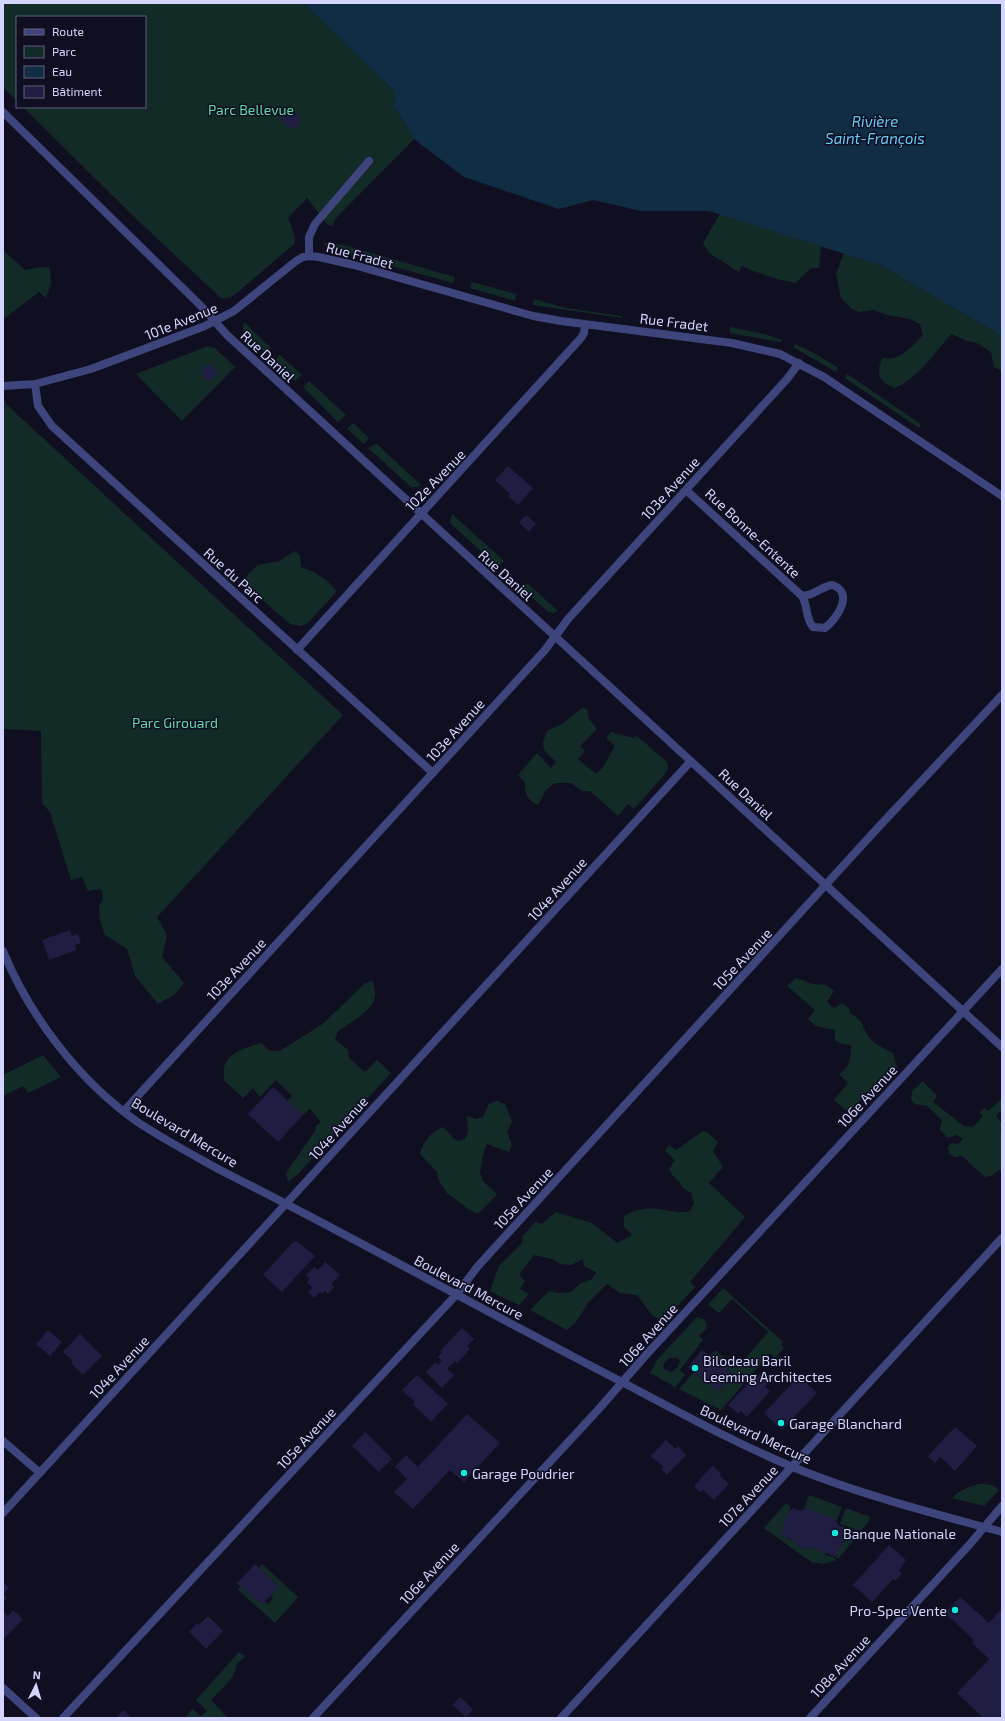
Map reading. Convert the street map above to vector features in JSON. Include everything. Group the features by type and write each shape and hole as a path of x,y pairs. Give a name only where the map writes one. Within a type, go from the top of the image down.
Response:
{"street":[{"name":"Rue Daniel","path":"3,112 201,306 227,335 420,514 1002,1047"},
{"path":"309,256 309,238 315,224 369,161"},
{"name":"101e Avenue","path":"3,386 35,384 72,374 122,358 215,322 234,311 296,261 309,256"},
{"name":"Rue Fradet","path":"309,256 354,265 514,311 586,324 742,344 773,351 824,377 1002,496"},
{"name":"102e Avenue","path":"297,650 420,514 437,498 581,338 586,324"},
{"name":"103e Avenue","path":"124,1110 545,650 568,618 793,372 799,363"},
{"name":"Rue du Parc","path":"35,384 38,406 52,426 433,773"},
{"name":"Rue Bonne-Entente","path":"686,490 802,596 810,624 817,628 825,628 830,625 842,607 842,594 836,586 826,586 812,595 802,596"},
{"name":"105e Avenue","path":"63,1718 456,1295 478,1266 873,833 1002,695"},
{"name":"104e Avenue","path":"3,1513 691,761"},
{"name":"Boulevard Mercure","path":"3,951 24,995 62,1049 91,1081 139,1122 184,1150 285,1205 716,1431 793,1467 880,1498 1002,1532"},
{"name":"106e Avenue","path":"313,1718 1002,969"},
{"name":"107e Avenue","path":"561,1718 1002,1238"},
{"path":"3,1441 39,1472"},
{"name":"108e Avenue","path":"810,1718 1002,1506"},
{"path":"3,1688 36,1718"}],"green space":[{"name":"Parc Bellevue","path":"3,3 304,3 395,92 394,106 414,139 336,218 332,226 328,225 307,198 288,218 295,237 294,244 238,292 228,298 221,298 133,216 24,108 146,108 146,16 16,16 16,100 3,87"},
{"path":"720,214 821,246 819,268 811,268 796,283 755,272 742,266 739,272 709,253 703,243"},
{"path":"323,243 343,245 455,277 453,283 329,249"},
{"path":"3,250 25,270 43,267 50,268 51,284 46,298 39,292 5,318 3,316"},
{"path":"844,253 880,265 1002,336 1002,371 994,367 991,352 977,343 967,341 951,334 926,364 911,378 895,388 885,383 880,377 879,373 882,358 894,358 910,349 923,335 920,324 909,319 888,315 873,310 859,312 852,309 841,298 836,274"},
{"path":"472,282 516,294 515,301 470,288"},
{"path":"534,299 566,308 621,316 622,318 533,305"},
{"path":"244,322 271,348 265,353 249,340 244,332"},
{"path":"730,327 764,334 782,340 781,342 730,333"},
{"path":"795,344 816,354 838,368 836,372 793,347"},
{"path":"208,346 215,348 235,367 182,421 136,374"},
{"path":"280,355 302,375 295,381 274,361"},
{"path":"847,374 921,424 919,428 845,378"},
{"path":"309,381 346,415 338,422 303,387"},
{"name":"Parc Girouard","path":"3,401 5,401 6,404 343,715 157,917 167,935 162,957 184,983 175,994 158,1004 135,976 127,949 105,935 100,920 99,906 103,899 101,889 88,891 82,877 71,880 50,812 42,803 41,731 3,729"},
{"path":"353,423 369,438 364,444 347,429"},
{"path":"376,444 421,485 418,487 411,487 368,448"},
{"path":"452,514 504,561 498,567 450,523"},
{"path":"295,551 300,555 301,567 321,576 337,591 308,623 301,626 290,624 241,581 258,565 279,561"},
{"path":"527,583 558,611 553,613 547,611 522,588"},
{"path":"582,708 587,709 589,719 597,729 580,746 585,751 578,759 596,774 603,767 615,746 606,738 611,732 633,738 637,736 667,762 668,769 664,775 634,809 628,804 618,816 590,791 582,791 571,783 555,783 546,790 538,805 529,798 525,790 525,782 518,775 537,753 551,768 556,762 544,750 543,742 547,731 562,724"},
{"path":"796,978 813,984 826,985 834,991 827,1002 834,1008 842,1003 849,1008 851,1014 860,1020 867,1034 872,1040 893,1053 897,1067 871,1096 861,1100 847,1111 834,1100 848,1083 839,1074 846,1069 848,1065 851,1054 851,1045 842,1044 835,1040 835,1030 816,1026 808,1019 815,1010 787,986"},
{"path":"373,981 375,994 371,1005 361,1016 338,1031 335,1039 348,1050 349,1058 365,1072 377,1060 391,1073 298,1174 288,1182 286,1173 315,1131 316,1126 321,1122 310,1109 303,1115 287,1101 292,1096 276,1080 260,1097 253,1088 243,1098 224,1080 225,1064 231,1056 236,1053 261,1043 269,1050 280,1051 324,1023 365,983"},
{"path":"43,1055 61,1077 28,1093 23,1086 3,1096 3,1075"},
{"path":"923,1081 937,1096 933,1102 964,1126 973,1127 983,1116 979,1113 985,1108 988,1111 1002,1098 1002,1109 996,1116 1002,1124 1000,1129 1002,1131 1002,1172 999,1170 993,1175 985,1177 962,1156 955,1157 949,1154 948,1147 951,1143 958,1144 963,1139 957,1135 948,1138 940,1130 942,1120 927,1106 915,1104 911,1100 912,1091"},
{"path":"497,1101 505,1104 512,1122 507,1132 512,1145 509,1152 487,1144 483,1155 480,1173 483,1181 497,1194 478,1214 468,1209 447,1193 439,1181 437,1172 420,1154 423,1145 431,1134 444,1127 456,1140 458,1141 465,1139 468,1132 467,1116 476,1119 483,1117 489,1104"},
{"path":"703,1131 707,1132 718,1142 713,1151 723,1167 709,1183 745,1217 690,1282 695,1287 663,1322 652,1315 637,1295 620,1293 607,1284 588,1303 575,1323 567,1330 530,1310 549,1291 558,1293 571,1292 580,1284 592,1279 596,1272 584,1266 583,1259 571,1265 561,1264 552,1259 534,1255 519,1274 525,1281 520,1289 529,1294 519,1305 490,1291 499,1266 522,1243 523,1236 535,1222 542,1224 556,1212 592,1223 617,1243 632,1235 624,1227 624,1216 629,1213 649,1208 680,1212 690,1211 694,1203 691,1193 683,1188 670,1172 669,1169 675,1160 665,1151 669,1145 676,1150"},
{"path":"723,1288 783,1342 781,1344 784,1348 775,1358 770,1353 721,1410 679,1389 694,1372 718,1391 732,1373 710,1356 715,1350 737,1368 768,1332 732,1299 719,1313 708,1305"},
{"path":"697,1317 706,1322 707,1328 699,1336 703,1340 680,1370 685,1375 675,1387 650,1373 657,1360","holes":["669,1358 676,1358 680,1360 678,1367 671,1372 663,1368 664,1363"]},
{"path":"979,1484 992,1485 999,1490 984,1506 952,1498 964,1489"},
{"path":"809,1495 842,1507 836,1522 804,1510"},
{"path":"786,1503 790,1506 790,1509 783,1528 782,1536 796,1542 796,1545 807,1549 810,1547 826,1553 825,1555 834,1557 836,1560 823,1564 811,1562 764,1528"},
{"path":"846,1508 870,1517 867,1524 860,1531 840,1524"},
{"path":"846,1530 859,1534 838,1559 835,1556 844,1542 847,1533"},
{"path":"262,1564 298,1597 275,1623 238,1590 241,1586 268,1604 273,1598 271,1595 279,1586 259,1568"},
{"path":"239,1652 245,1656 236,1665 230,1679 211,1700 228,1718 185,1718 192,1709 201,1716 207,1711 196,1700"}],"water":[{"name":"Rivière Saint-François","path":"304,3 1002,3 1002,336 880,265 709,211 641,211 593,200 559,209 464,177 414,139 394,106 395,92"}],"building":[{"path":"288,107 302,119 293,130 279,118"},
{"path":"208,364 218,373 209,382 200,373"},
{"path":"508,466 533,488 518,505 508,496 510,494 495,480"},
{"path":"526,515 536,524 529,532 519,523"},
{"path":"70,930 72,936 78,934 81,943 75,945 76,950 49,960 42,940"},
{"path":"273,1087 303,1115 278,1142 248,1114"},
{"path":"296,1241 315,1256 282,1292 263,1275 292,1243"},
{"path":"325,1262 340,1275 331,1284 334,1287 328,1294 325,1291 322,1294 320,1292 314,1298 308,1292 312,1288 307,1282 310,1279 306,1275 314,1267 318,1270"},
{"path":"462,1328 474,1339 467,1346 470,1349 457,1363 455,1361 447,1369 454,1375 442,1388 426,1372 436,1362 438,1365 442,1361 438,1357 442,1352 440,1351"},
{"path":"48,1330 62,1342 50,1356 36,1344"},
{"path":"80,1334 102,1356 83,1375 71,1363 73,1361 63,1352"},
{"path":"702,1350 732,1373 718,1391 688,1367"},
{"path":"761,1373 770,1381 765,1387 770,1391 747,1417 741,1411 738,1414 728,1405 754,1377 756,1379"},
{"path":"417,1375 448,1404 431,1422 413,1404 415,1402 402,1390"},
{"path":"799,1376 817,1393 782,1430 764,1413"},
{"path":"467,1414 500,1443 464,1482 450,1470 413,1509 394,1492 407,1479 395,1467 406,1455 418,1467"},
{"path":"955,1427 977,1446 955,1471 940,1457 935,1463 928,1456"},
{"path":"365,1432 392,1459 379,1472 352,1446"},
{"path":"666,1440 676,1449 678,1446 686,1455 667,1475 661,1469 663,1467 651,1456"},
{"path":"713,1465 721,1474 720,1476 729,1484 714,1500 703,1490 700,1492 694,1486"},
{"path":"793,1508 801,1511 807,1508 835,1519 838,1525 846,1528 847,1533 838,1554 834,1556 810,1547 807,1549 796,1545 796,1542 782,1536 782,1530 787,1514"},
{"path":"889,1545 906,1560 899,1571 902,1574 895,1581 893,1579 872,1602 853,1585"},
{"path":"255,1564 279,1586 262,1605 237,1583"},
{"path":"3,1582 9,1588 3,1594"},
{"path":"3,1594 7,1598 3,1602"},
{"path":"960,1597 989,1623 1002,1608 1002,1718 983,1718 957,1693 989,1659 972,1643 974,1640 945,1613"},
{"path":"13,1610 23,1619 3,1640 3,1612 8,1616"},
{"path":"208,1616 223,1631 206,1649 189,1632 197,1623 199,1625"},
{"path":"460,1697 473,1709 466,1717 453,1705"},
{"path":"123,1710 132,1718 116,1718"}],"place":[{"name":"Bilodeau Baril Leeming Architectes","path":"695,1368"},
{"name":"Garage Blanchard","path":"781,1423"},
{"name":"Garage Poudrier","path":"464,1473"},
{"name":"Banque Nationale","path":"835,1533"},
{"name":"Pro-Spec Vente","path":"955,1610"}]}
